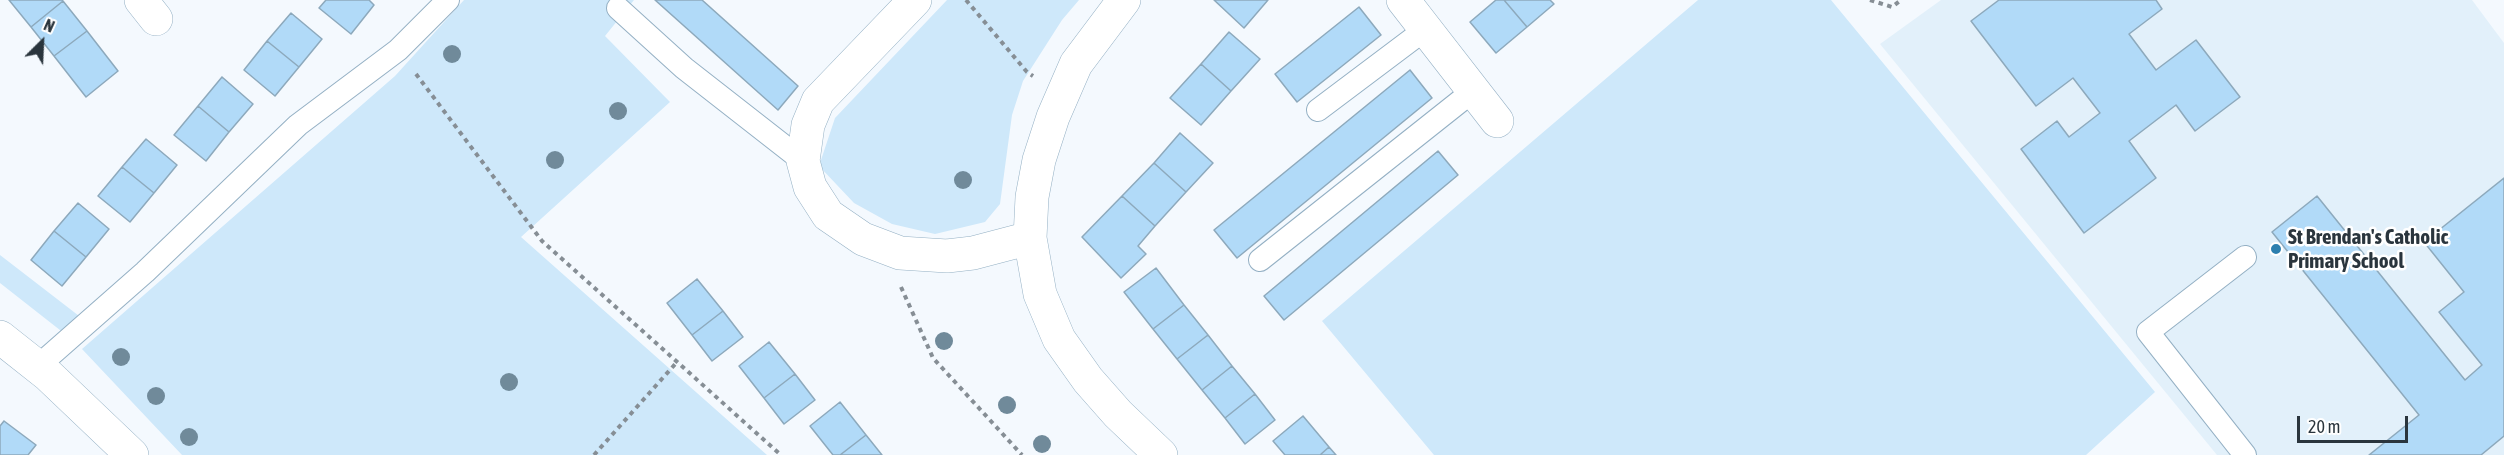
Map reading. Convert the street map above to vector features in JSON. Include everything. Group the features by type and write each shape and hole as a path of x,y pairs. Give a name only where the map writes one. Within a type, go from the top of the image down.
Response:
{"street":[{"path":"915,0 818,101 808,125 803,161 810,187 828,215 863,239 893,250 947,256 973,253 1030,238"},
{"path":"1124,0 1076,64 1063,94 1039,160 1032,197 1030,238 1040,294 1059,339 1088,380 1118,414 1161,455"},
{"path":"1403,0 1497,121"},
{"path":"0,337 37,367 132,455"}],"lane":[{"path":"37,367 145,272 298,125 398,50 448,0"},
{"path":"618,8 684,68 803,161"},
{"path":"1318,110 1427,28"},
{"path":"1260,261 1473,91"},
{"path":"2245,257 2148,332 2245,455"}],"path":[{"path":"966,0 1027,72 1063,94"},
{"path":"1870,0 1892,7 1901,0"},
{"path":"398,50 542,241 781,455"},
{"path":"893,250 901,287 933,358 1022,455"},
{"path":"594,455 677,362"}],"shaded area":[{"path":"464,0 634,0 605,36 670,102 521,237 767,455 182,455 82,349 395,76"},
{"path":"947,0 1079,0 1062,20 1023,81 1012,115 1000,204 985,222 935,234 892,224 854,203 819,166 835,118"},
{"path":"1698,0 1831,0 2155,392 2086,455 1434,455 1322,321"},
{"name":"St Brendan's Catholic Primary School","path":"1941,0 2472,0 2504,43 2504,455 2217,455 1880,44"},
{"path":"0,255 83,319 65,334 0,283"}],"building":[{"path":"9,0 62,0 63,1 31,27"},
{"path":"326,0 369,0 374,5 351,34 319,8"},
{"path":"655,0 702,0 798,86 778,110"},
{"path":"1214,0 1268,0 1244,28"},
{"path":"1496,0 1504,0 1527,27 1496,53 1470,22"},
{"path":"1504,0 1550,0 1554,4 1527,27"},
{"path":"1999,0 2156,0 2162,9 2129,34 2156,70 2196,40 2240,97 2195,131 2176,105 2129,141 2156,178 2084,233 2021,149 2057,121 2069,137 2100,113 2073,78 2036,106 1971,21"},
{"path":"63,1 87,31 54,56 31,27"},
{"path":"1359,7 1381,35 1297,102 1275,74"},
{"path":"291,13 322,39 299,67 267,41"},
{"path":"87,31 118,71 86,97 54,56"},
{"path":"1229,32 1260,59 1231,91 1201,64"},
{"path":"267,41 299,67 275,96 244,70"},
{"path":"1201,64 1231,91 1201,125 1170,98"},
{"path":"1410,70 1432,98 1237,258 1214,230"},
{"path":"222,77 253,104 229,132 198,106"},
{"path":"198,106 229,132 206,161 174,135"},
{"path":"1180,133 1213,163 1186,192 1154,163"},
{"path":"146,139 177,165 154,193 122,167"},
{"path":"1438,151 1458,175 1284,320 1264,296"},
{"path":"1154,163 1186,192 1155,226 1122,196"},
{"path":"122,167 154,193 130,222 98,196"},
{"path":"2504,178 2504,436 2481,455 2369,455 2419,415 2272,232 2317,196 2465,380 2482,365 2439,312 2464,292 2424,242"},
{"path":"1122,196 1155,226 1138,246 1146,254 1121,278 1082,237"},
{"path":"78,203 109,229 86,257 54,231"},
{"path":"54,231 86,257 62,286 31,260"},
{"path":"1156,268 1184,305 1153,329 1124,292"},
{"path":"697,279 723,311 692,335 667,303"},
{"path":"1184,305 1208,335 1177,359 1153,329"},
{"path":"723,311 743,337 712,361 692,335"},
{"path":"1208,335 1232,366 1202,390 1177,359"},
{"path":"769,342 795,374 764,398 739,366"},
{"path":"1232,366 1255,394 1225,418 1202,390"},
{"path":"795,374 815,400 784,424 764,398"},
{"path":"1255,394 1275,420 1245,444 1225,418"},
{"path":"840,402 866,435 840,455 833,455 810,426"},
{"path":"1303,416 1329,447 1320,455 1285,455 1273,441"},
{"path":"4,421 36,445 28,455 0,455 0,426"},
{"path":"866,435 882,455 840,455"},
{"path":"1329,447 1336,455 1320,455"}],"place":[{"name":"St Brendan's Catholic Primary School","path":"2276,249"}]}
